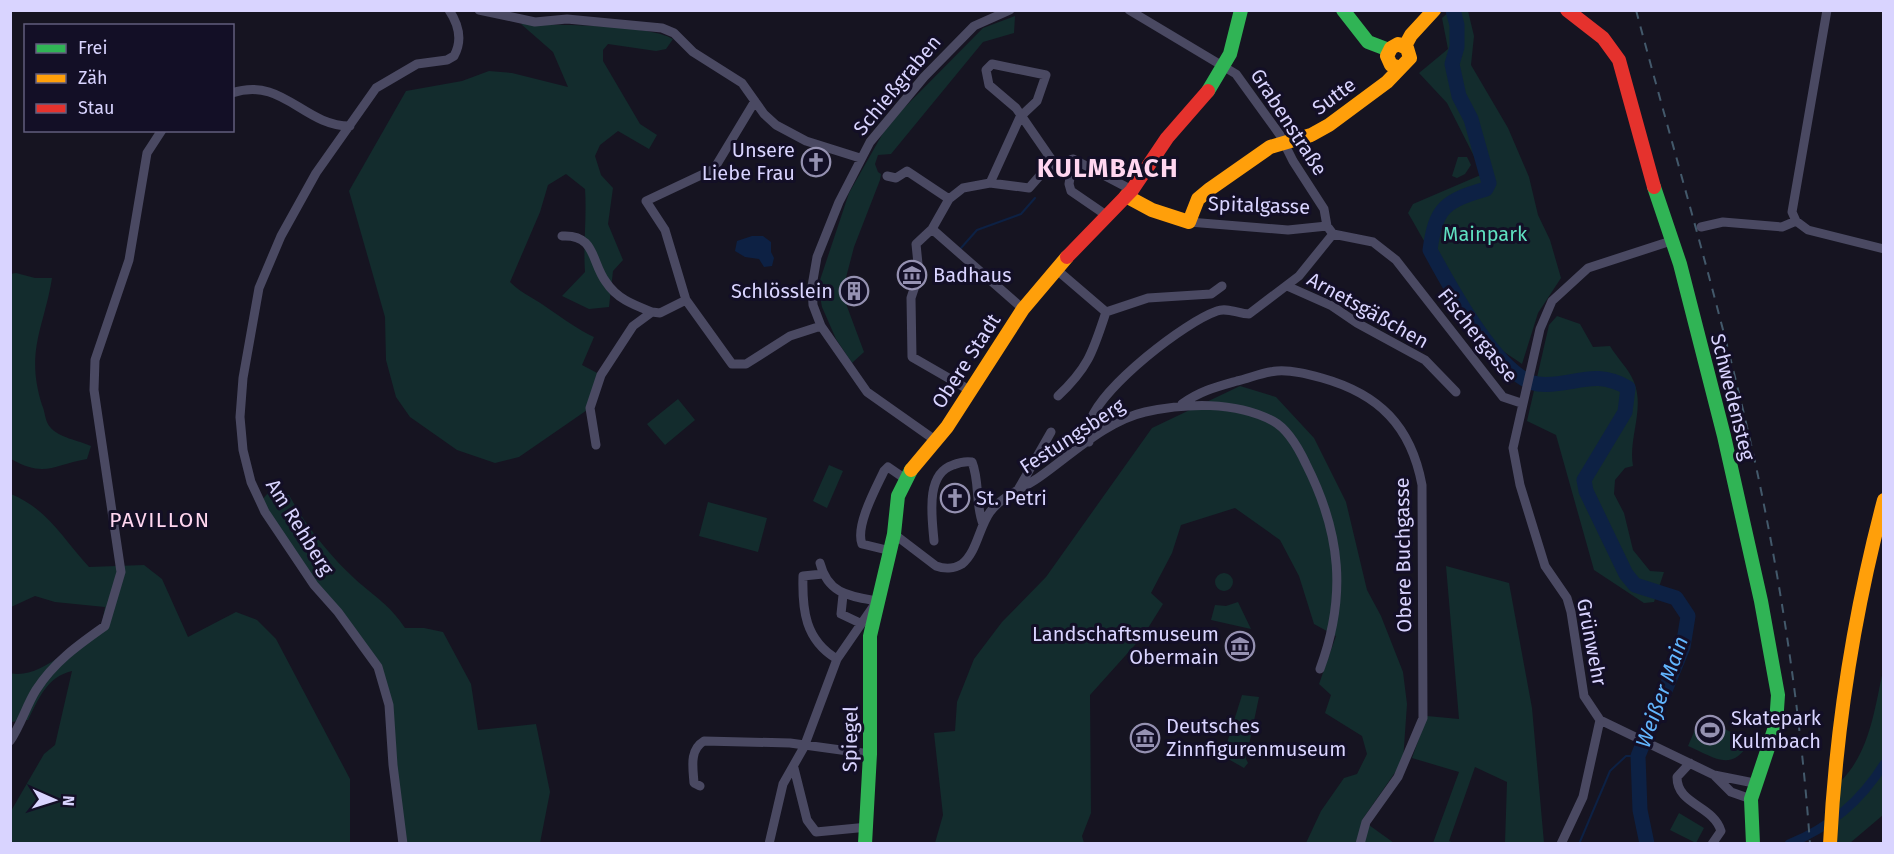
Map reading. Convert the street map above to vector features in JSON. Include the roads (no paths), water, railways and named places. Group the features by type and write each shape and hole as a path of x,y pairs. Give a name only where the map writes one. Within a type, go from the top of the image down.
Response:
{"main road":[{"name":"Obere Stadt","path":"904,478 971,391 994,350 1023,309 1106,215 1129,193 1167,138 1203,99 1225,66 1241,10"},
{"path":"1343,10 1368,42 1389,50"},
{"path":"1405,46 1411,35 1434,10"},
{"name":"Schwedensteg","path":"1568,10 1601,34 1611,44 1618,60 1671,241 1733,475 1761,601 1778,695 1776,724 1754,783 1751,799 1750,818 1753,843"},
{"path":"1398,44 1405,46 1410,58 1407,65 1400,68 1389,63 1389,50 1398,44"},
{"name":"Sutte","path":"1284,143 1311,135 1329,125 1387,82 1400,68"},
{"name":"Spitalgasse","path":"1129,193 1152,210 1190,222 1198,199 1270,147 1284,143"},
{"name":"Spiegel","path":"865,843 868,827 870,754 870,636 891,551 898,496 904,478"},
{"path":"1830,843 1833,777 1848,654 1865,570 1884,500"}],"street":[{"name":"Am Rehberg","path":"403,843 388,705 378,667 338,612 314,585 265,512 251,482 243,450 240,417 250,336 259,288 269,259 316,173 376,88 417,64 447,60 454,56 460,40 455,20 449,10"},
{"path":"479,10 535,22 567,19 662,27 674,33 693,52 742,83 764,114 788,132 806,141 860,159"},
{"name":"Schießgraben","path":"935,440 867,392 821,326 813,305 812,286 818,257 860,159 879,130 956,43 979,23 1010,10"},
{"path":"1827,10 1791,203 1796,221 1808,230 1884,249"},
{"name":"Grabenstraße","path":"1130,11 1225,66 1244,84 1284,143 1324,209 1330,230"},
{"path":"990,183 1020,117 1037,101 1046,75 992,64 986,70 989,85 1016,108 1020,117 1056,166"},
{"path":"234,92 243,89 267,90 286,98 326,123 350,126"},
{"path":"755,101 714,169 646,201 665,230 686,300 728,360 736,366 746,364 790,336 821,326"},
{"path":"10,741 37,689 54,666 85,639 105,626 121,572 94,390 95,360 129,260 147,153 161,132"},
{"path":"1073,159 1129,193"},
{"path":"971,391 912,357 911,298 919,274 916,244 932,229 949,199 963,188 990,183 1029,188 1044,171 1073,159"},
{"path":"1073,159 1069,184 1071,191 1106,215"},
{"path":"887,176 896,178 907,171 949,199"},
{"path":"1701,227 1723,222 1782,227 1796,221"},
{"name":"Spitalgasse","path":"1190,222 1288,230 1330,230"},
{"path":"932,229 1023,309"},
{"path":"1089,442 1090,419 1124,376 1188,326 1218,310 1249,314 1299,276 1330,230"},
{"name":"Fischergasse","path":"1330,230 1373,242 1396,260 1503,397 1521,403 1512,448 1520,485 1545,566"},
{"path":"562,236 572,235 588,243 606,282 626,302 660,313 686,300"},
{"path":"1521,403 1544,318 1552,301 1561,290 1588,268 1602,261 1671,241"},
{"path":"1057,270 1106,312"},
{"path":"1106,312 1156,297 1211,294 1222,286"},
{"name":"Arnetsgäßchen","path":"1287,286 1332,306 1357,323 1425,360 1456,392"},
{"path":"596,445 590,408 601,375 633,326 652,312"},
{"path":"1058,396 1077,378 1090,360 1106,312"},
{"name":"Obere Buchgasse","path":"1180,406 1208,388 1257,375 1275,371 1305,374 1338,383 1381,405 1398,427 1418,461 1422,485 1423,718 1398,777 1366,822 1359,843"},
{"name":"Festungsberg","path":"894,534 936,566 944,569 961,565 998,502 1016,493 1112,427 1142,412 1197,404 1251,413 1275,422 1290,437 1320,492 1335,539 1337,599 1329,643 1320,669"},
{"name":"Festungsberg","path":"1016,493 1051,432"},
{"path":"934,541 931,515 935,481 945,468 957,463 972,462 978,476 980,516 983,524"},
{"path":"891,551 862,544 861,531 865,515 884,471 888,467 904,478"},
{"path":"769,843 783,784 804,747 837,659 877,601 843,595 823,574 820,563"},
{"name":"Grünwehr","path":"1545,566 1567,598 1572,612 1584,696 1600,720"},
{"path":"823,574 804,576 805,621 824,652 837,659"},
{"path":"843,595 841,614 859,624 870,636"},
{"path":"1561,843 1583,797 1600,720 1624,733 1675,754 1714,776 1731,792 1751,799"},
{"path":"700,786 694,783 693,756 695,749 704,741 789,743 804,747 870,754"},
{"path":"1690,763 1677,777 1677,787 1684,796 1716,817 1721,831 1712,843"},
{"path":"794,768 807,820 816,832 868,827"},
{"path":"1714,776 1754,783"}],"water":[{"path":"752,236 763,236 771,242 771,252 774,258 772,266 764,267 759,259 745,257 735,251 737,241"}],"waterway":[{"name":"Weißer Main","path":"1453,10 1457,25 1457,47 1452,64 1459,96 1471,119 1489,183 1486,189 1452,202 1445,208 1436,224 1430,250 1476,328 1507,366 1523,378 1538,384 1604,379 1628,388 1625,412 1584,480 1586,491 1626,574 1635,585 1676,598 1688,616 1683,647 1638,756 1640,810 1647,844"},
{"path":"961,248 977,230 1021,214 1035,198"},
{"path":"1579,844 1610,771 1626,756 1638,756"},
{"name":"Weißer Main","path":"1789,844 1818,830 1843,812 1865,790 1884,764"}],"railway":[{"path":"1636,10 1715,298 1757,471 1790,656 1802,750 1810,844"}],"place":[{"name":"Unsere Liebe Frau","path":"816,162"},
{"name":"Badhaus","path":"912,275"},
{"name":"Schlösslein","path":"854,291"},
{"name":"St. Petri","path":"955,498"},
{"name":"Landschaftsmuseum Obermain","path":"1240,646"},
{"name":"Skatepark Kulmbach","path":"1710,730"},
{"name":"Deutsches Zinnfigurenmuseum","path":"1145,738"}],"district":[{"name":"KULMBACH","path":"1108,168"},
{"name":"PAVILLON","path":"160,520"}],"park label":[{"name":"Mainpark","path":"1485,234"}]}
